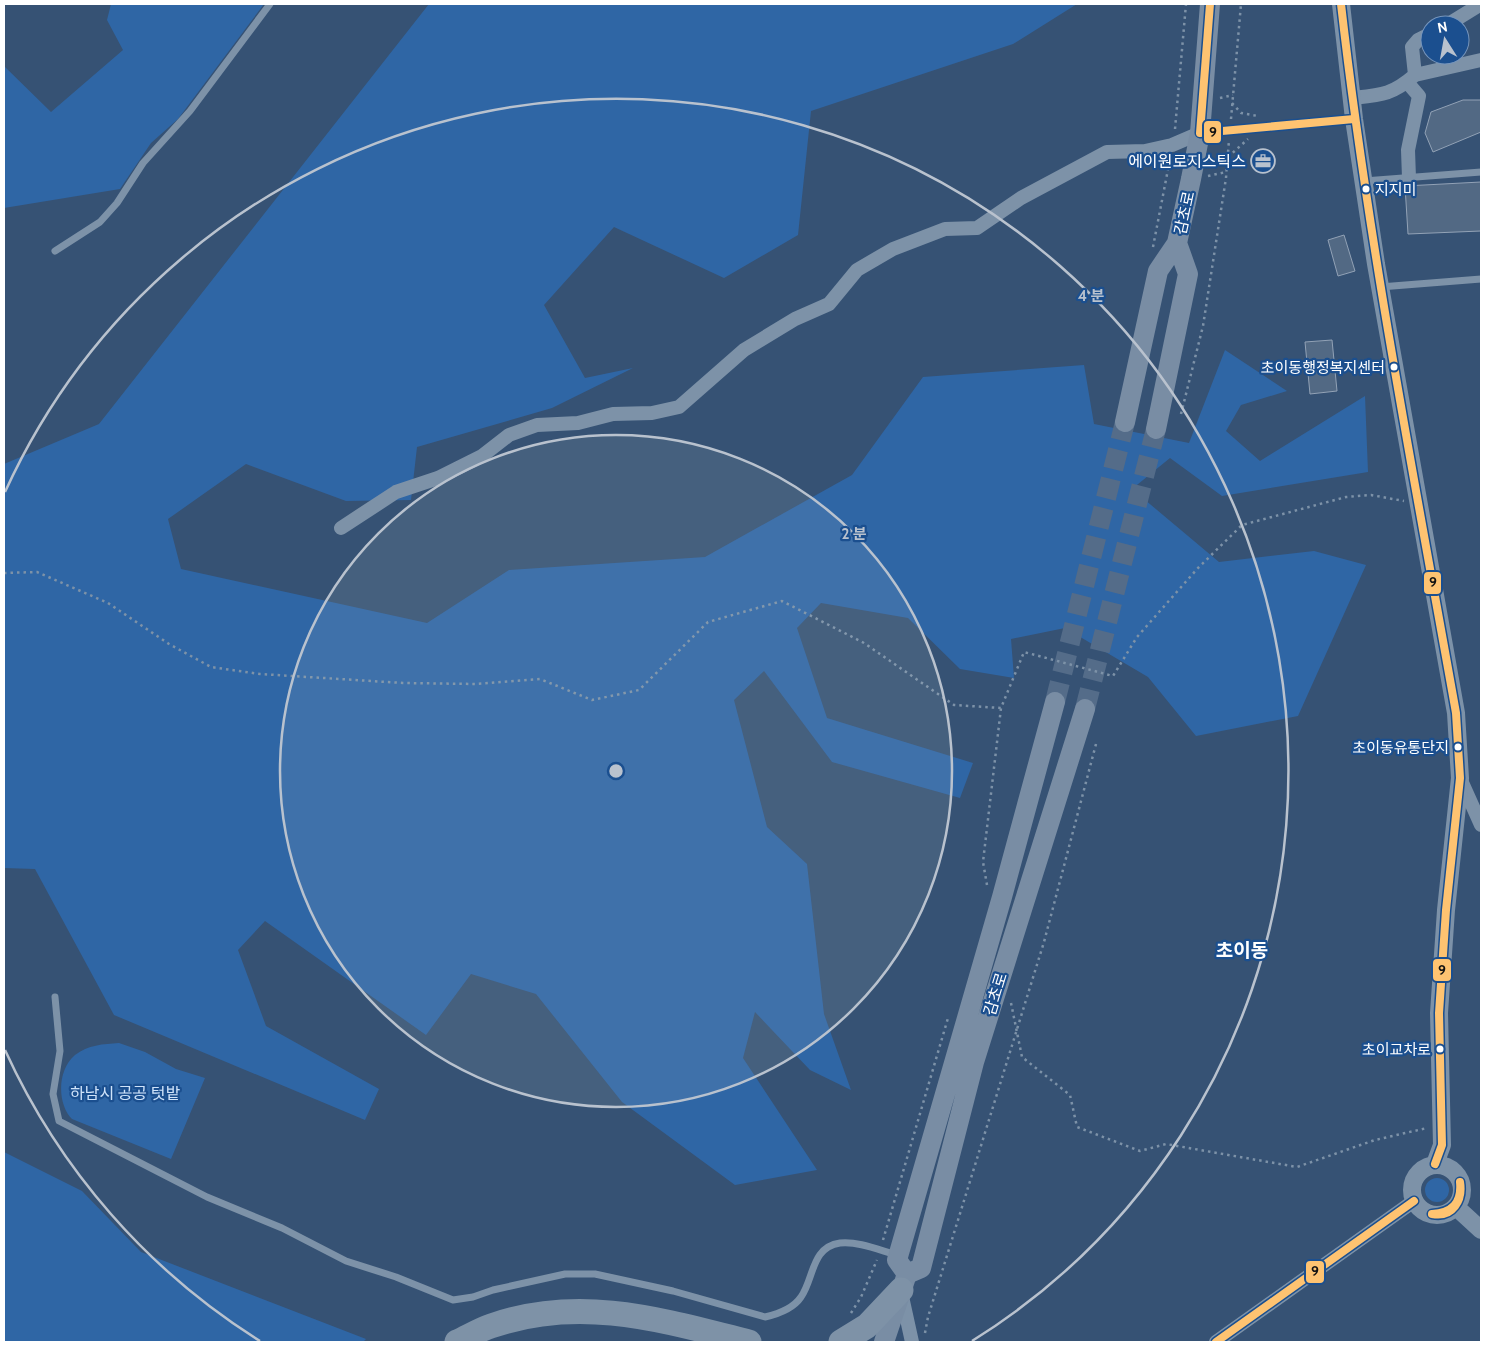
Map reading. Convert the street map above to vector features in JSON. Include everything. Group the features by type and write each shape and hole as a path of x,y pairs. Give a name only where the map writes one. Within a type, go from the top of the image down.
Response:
{"highway":[{"path":"841,1342 867,1326 904,1282"},
{"path":"457,1342 491,1326 531,1316 564,1312 598,1312 627,1313 748,1342"},
{"path":"485,1342 518,1330 547,1323 574,1320 630,1324 706,1342"}],"main road":[{"name":"감초로","path":"1125,422 1158,271 1177,243 1200,132 1210,4"},
{"name":"감초로","path":"1156,429 1188,274 1177,243"},
{"name":"감초로","path":"890,1253 946,1055 1055,702"},
{"name":"감초로","path":"884,1342 904,1282 920,1268 974,1062 1085,709"},
{"path":"890,1253 897,1260 904,1282"}],"street":[{"path":"1341,4 1354,119 1380,287 1456,714 1460,778 1446,910 1439,1013 1442,1145 1435,1164"},
{"path":"1463,15 1480,4"},
{"path":"1408,178 1408,150 1419,96 1411,78 1412,47 1420,39"},
{"path":"1352,98 1384,94 1400,88 1411,78 1481,60"},
{"path":"341,528 396,492 438,478 482,456 509,435 537,425 578,423 613,414 652,413 679,407 744,350 795,319 829,304 857,270 893,250 946,229 977,228 1021,198 1107,152 1145,151 1172,145 1200,132"},
{"path":"1460,778 1481,824"},
{"path":"1435,1164 1445,1166 1454,1171 1460,1179 1462,1188 1461,1198 1456,1206 1448,1213 1438,1215 1428,1214 1420,1209 1414,1201 1412,1191 1413,1181 1418,1173 1426,1167 1435,1164"},
{"path":"1216,1342 1414,1201"},
{"path":"1456,1206 1481,1230"},
{"path":"904,1282 918,1339"}],"lane":[{"path":"55,251 100,222 117,203 143,163 190,112 270,4"},
{"path":"1200,132 1354,119"},
{"path":"1363,182 1480,172"},
{"path":"1380,287 1481,279"},
{"path":"56,997 60,1051 54,1094 59,1120 207,1197 282,1228 346,1261 396,1277 453,1300 473,1297 493,1290 565,1274 595,1274 710,1300 765,1317 778,1314 791,1307 801,1298 818,1257 827,1248 839,1243 853,1244 890,1253"}],"path":[{"path":"1151,254 1178,117 1186,4"},
{"path":"1180,414 1203,326 1228,158 1241,4"},
{"path":"1232,103 1241,113 1262,116"},
{"path":"1228,158 1234,150 1251,137"},
{"path":"995,894 983,862 1001,708 1024,652 1114,676 1137,637 1198,568 1242,525 1346,497 1372,495 1403,501 1417,495"},
{"path":"4,573 37,572 108,603 168,644 211,667 260,674 403,683 475,684 540,679 592,700 639,690 708,622 782,601 864,643 954,705 1001,708"},
{"path":"918,1339 928,1316 1044,942 1096,744"},
{"path":"1010,998 1022,1057 1070,1095 1077,1127 1140,1151 1166,1144 1297,1167 1375,1140 1442,1125"},
{"path":"851,1313 890,1253 946,1055"}],"green space":[{"path":"111,4 264,4 178,119 151,143 120,189 4,208 4,66 51,112 123,50 107,20"},
{"path":"429,4 1077,4 1013,44 811,111 798,235 724,278 614,227 544,305 585,378 633,368 552,408 417,447 411,500 346,501 246,464 168,519 181,569 427,623 509,570 705,557 852,475 923,377 1084,365 1094,424 1189,443 1225,350 1287,391 1241,405 1226,431 1260,461 1365,396 1368,472 1222,496 1170,458 1132,489 1219,562 1314,551 1366,565 1298,716 1196,736 1148,677 1065,628 1011,639 1014,678 960,669 908,618 821,603 797,628 827,718 973,763 960,798 832,762 764,671 734,700 767,827 807,864 824,1014 851,1090 810,1070 755,1012 743,1058 817,1170 735,1185 622,1102 536,994 471,974 426,1035 265,921 238,950 266,1026 379,1089 365,1120 114,1015 35,869 4,868 4,464 99,424"},
{"name":"하남시 공공 텃밭","path":"119,1043 145,1052 176,1069 205,1078 171,1159 72,1119 67,1113 61,1087 62,1078 69,1061 75,1055 90,1047"},
{"path":"4,1152 82,1191 141,1252 366,1339 363,1342 4,1342"},
{"path":"1437,1178 1446,1181 1449,1190 1446,1199 1437,1202 1428,1199 1425,1190 1428,1181"}],"building":[{"path":"1463,100 1481,100 1481,132 1433,152 1425,133 1431,112"},
{"path":"1481,182 1481,231 1408,234 1405,186"},
{"path":"1344,235 1355,271 1338,276 1328,240"},
{"path":"1332,340 1337,391 1310,394 1305,342"}],"tunnel":[{"path":"1055,702 1125,422"},
{"path":"1085,709 1156,429"}],"transit line":[{"name":"9","path":"1210,4 1200,133 1354,119"},
{"name":"9","path":"1341,4 1364,182 1378,271 1456,713 1460,778 1446,910 1439,1013 1442,1145 1435,1164"},
{"name":"9","path":"1432,1214 1446,1213 1455,1206 1460,1195 1460,1182"},
{"name":"9","path":"1432,1214 1445,1212 1454,1206 1459,1196 1460,1182"},
{"name":"9","path":"1216,1342 1414,1201"}],"place":[{"name":"에이원로지스틱스","path":"1263,161"},
{"name":"지지미","path":"1366,189"},
{"name":"초이동행정복지센터","path":"1394,367"},
{"name":"초이동유통단지","path":"1458,747"},
{"name":"초이교차로","path":"1440,1049"}],"district":[{"name":"초이동","path":"1242,950"}]}
